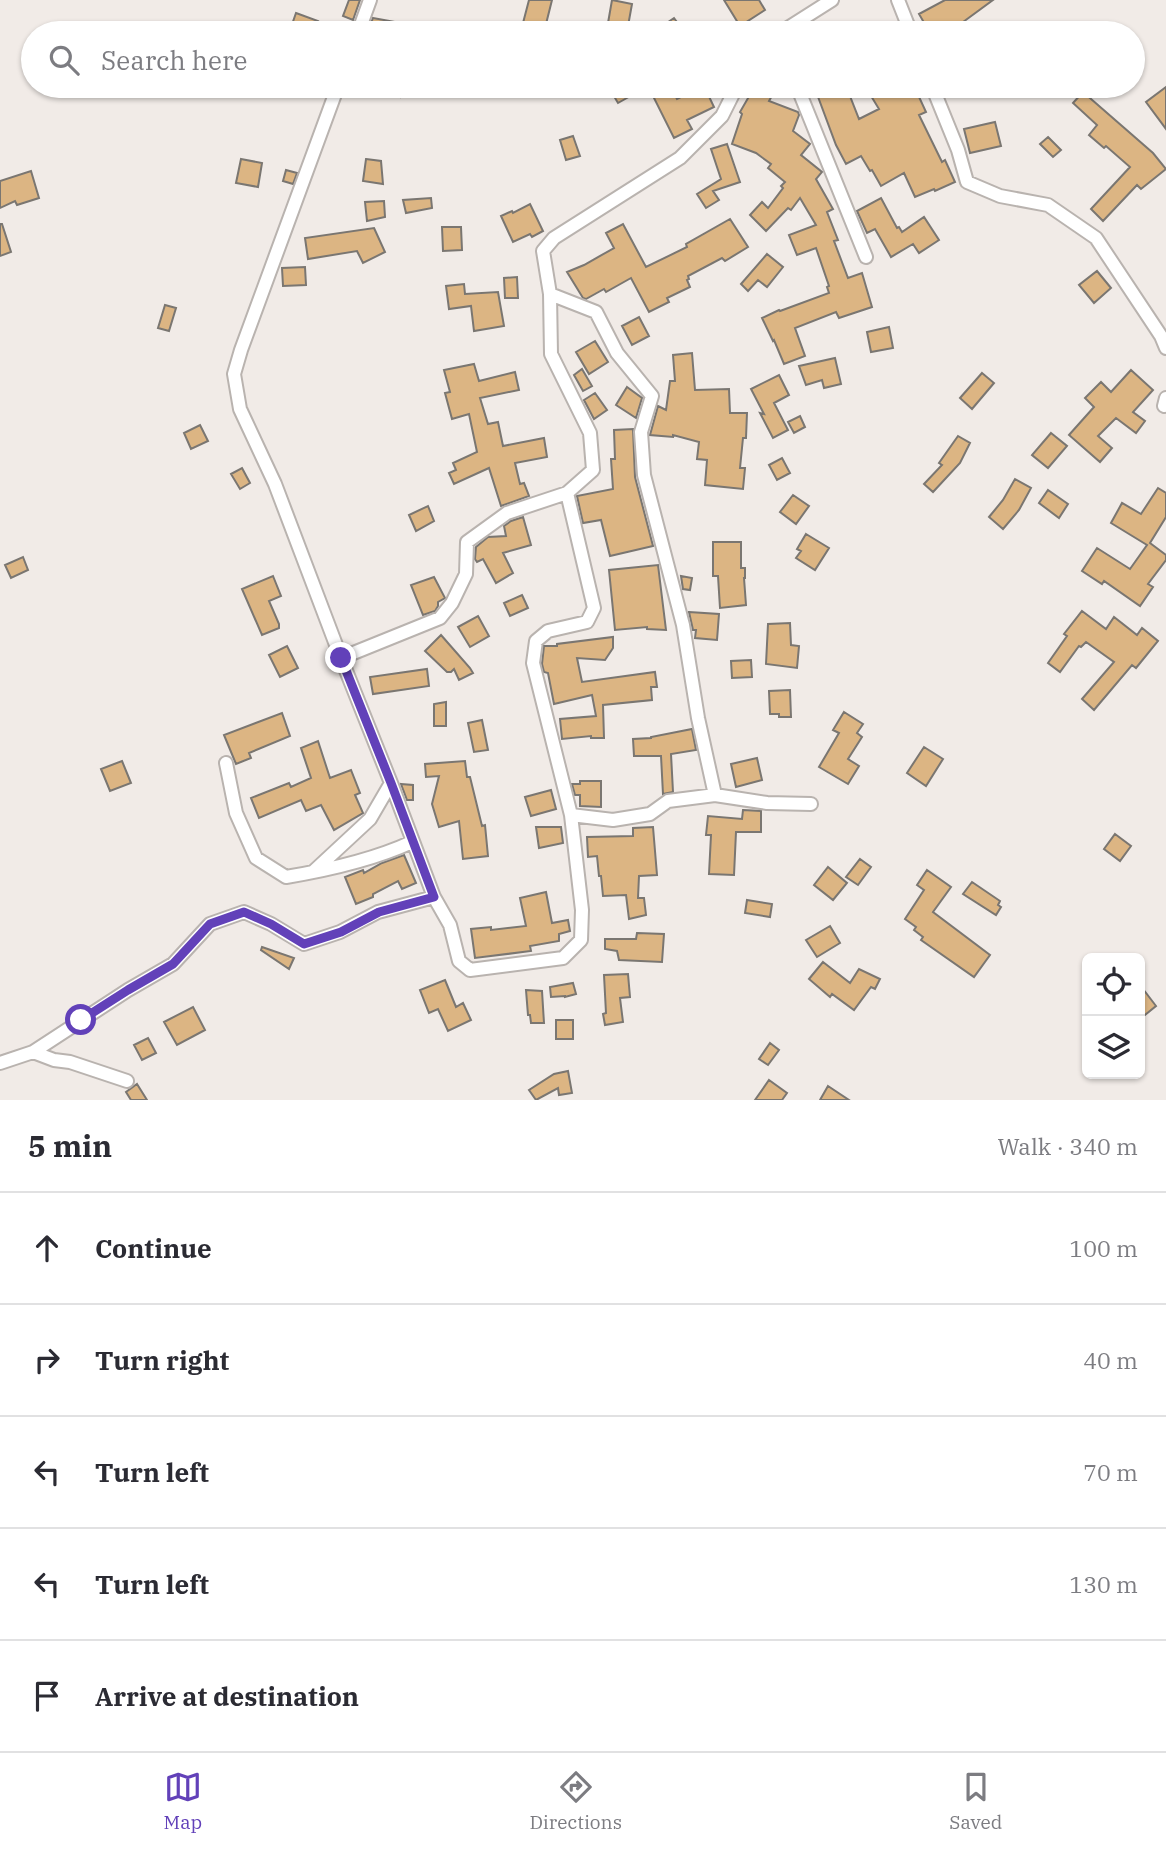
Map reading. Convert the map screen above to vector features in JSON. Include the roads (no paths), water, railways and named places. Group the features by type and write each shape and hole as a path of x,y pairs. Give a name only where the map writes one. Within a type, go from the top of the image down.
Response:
{"street":[{"path":"362,21 370,0"},
{"path":"799,21 832,0"},
{"path":"898,0 906,21"},
{"path":"334,98 234,373 240,408 275,484 434,897 450,925 459,961 470,970 563,958 581,940 582,911 571,815 533,663 536,641 548,631 587,622 594,608 567,493"},
{"path":"341,658 440,618 452,603 466,575 467,542 507,513 567,493 593,470 590,433 551,354 550,294 543,251 554,237 680,158 722,116 731,98"},
{"path":"802,98 866,257"},
{"path":"937,98 967,182 1000,196 1048,205 1096,238 1161,336 1166,348"},
{"path":"550,294 596,312 617,353 653,396 641,432 644,475 682,625 715,795"},
{"path":"226,764 236,813 256,858 286,877 312,873 412,842"},
{"path":"312,873 370,819 391,783"},
{"path":"571,815 614,820 650,814 668,801 715,795 767,803 811,804"},
{"path":"0,1063 33,1052 173,964 210,924 244,912 271,924 304,944 341,932 379,912 434,897"},
{"path":"33,1052 127,1081"}]}
